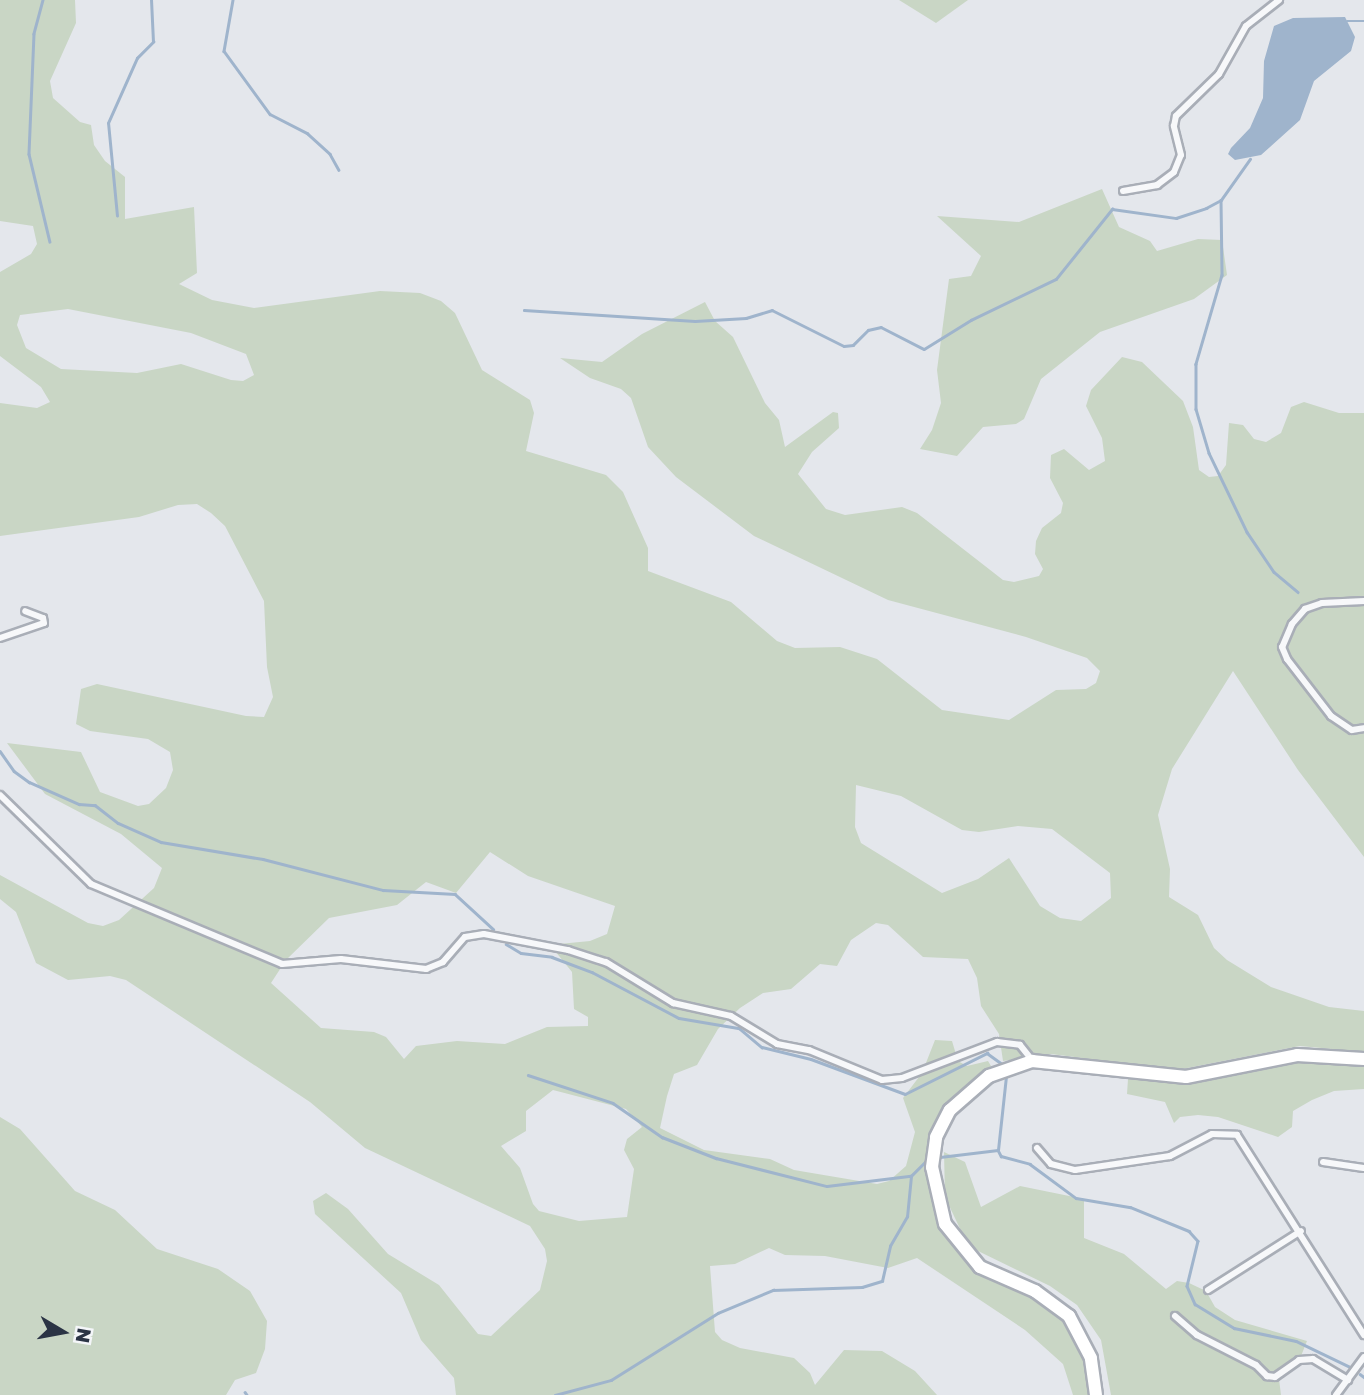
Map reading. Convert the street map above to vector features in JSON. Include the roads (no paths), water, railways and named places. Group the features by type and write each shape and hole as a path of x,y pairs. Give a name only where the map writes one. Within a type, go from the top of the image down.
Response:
{"highway":[{"path":"1096,1395 1091,1358 1069,1316 1035,1291 980,1267 965,1253 945,1224 936,1194 933,1151 950,1110 989,1076 1032,1060 1186,1077 1297,1055 1364,1059"}],"street":[{"path":"1123,191 1157,185 1174,172 1181,155 1174,126 1176,116 1219,74 1246,26 1279,0"},
{"path":"1364,601 1322,603 1305,609 1292,624 1282,647 1287,659 1331,716 1352,730 1364,728"},
{"path":"0,638 44,623 40,616 25,611"},
{"path":"0,795 90,884 282,964 341,958 426,969 443,962 465,937 484,934 568,950 606,962 673,1003 731,1016 777,1044 809,1050 882,1080 902,1078 998,1042 1020,1045 1032,1060"},
{"path":"1037,1148 1051,1164 1075,1170 1170,1156 1212,1134 1230,1132 1251,1154 1364,1335"},
{"path":"1323,1162 1364,1168"},
{"path":"1208,1290 1301,1231"},
{"path":"1175,1316 1197,1335 1256,1365 1267,1377 1275,1377 1299,1360 1313,1359 1348,1380"},
{"path":"1336,1395 1364,1357"}],"water":[{"path":"1345,17 1355,37 1351,51 1314,81 1300,120 1261,155 1235,160 1228,154 1250,128 1263,98 1264,61 1274,26 1293,18"}],"waterway":[{"path":"43,0 34,34 29,154 50,242"},
{"path":"117,216 108,123 137,58 153,42 151,0"},
{"path":"233,0 224,51 270,114 307,133 330,154 339,170"},
{"path":"1347,21 1364,21"},
{"path":"524,310 695,321 746,318 772,310 844,346 853,345 868,330 881,327 924,349 971,320 1056,279 1112,209 1176,218 1206,208 1221,200 1250,159"},
{"path":"1221,200 1222,275 1196,364 1196,409 1209,453 1247,532 1274,572 1298,592"},
{"path":"0,751 14,771 29,782 79,804 95,805 118,823 161,842 263,859 383,890 455,894 493,929"},
{"path":"506,944 521,953 552,957 592,972 679,1018 739,1028 762,1047 811,1059 905,1094 987,1053 1001,1063"},
{"path":"528,1075 613,1103 662,1137 716,1158 827,1186 910,1176"},
{"path":"998,1150 1006,1076"},
{"path":"940,1157 998,1150 1001,1156 1030,1164 1076,1198 1130,1207 1189,1231 1198,1241 1187,1286 1195,1304 1234,1328 1296,1341 1350,1367"},
{"path":"555,1395 611,1380 718,1313 773,1290 862,1287 882,1281 890,1246 907,1217 911,1176 927,1160"},
{"path":"1360,1374 1364,1377"}]}
